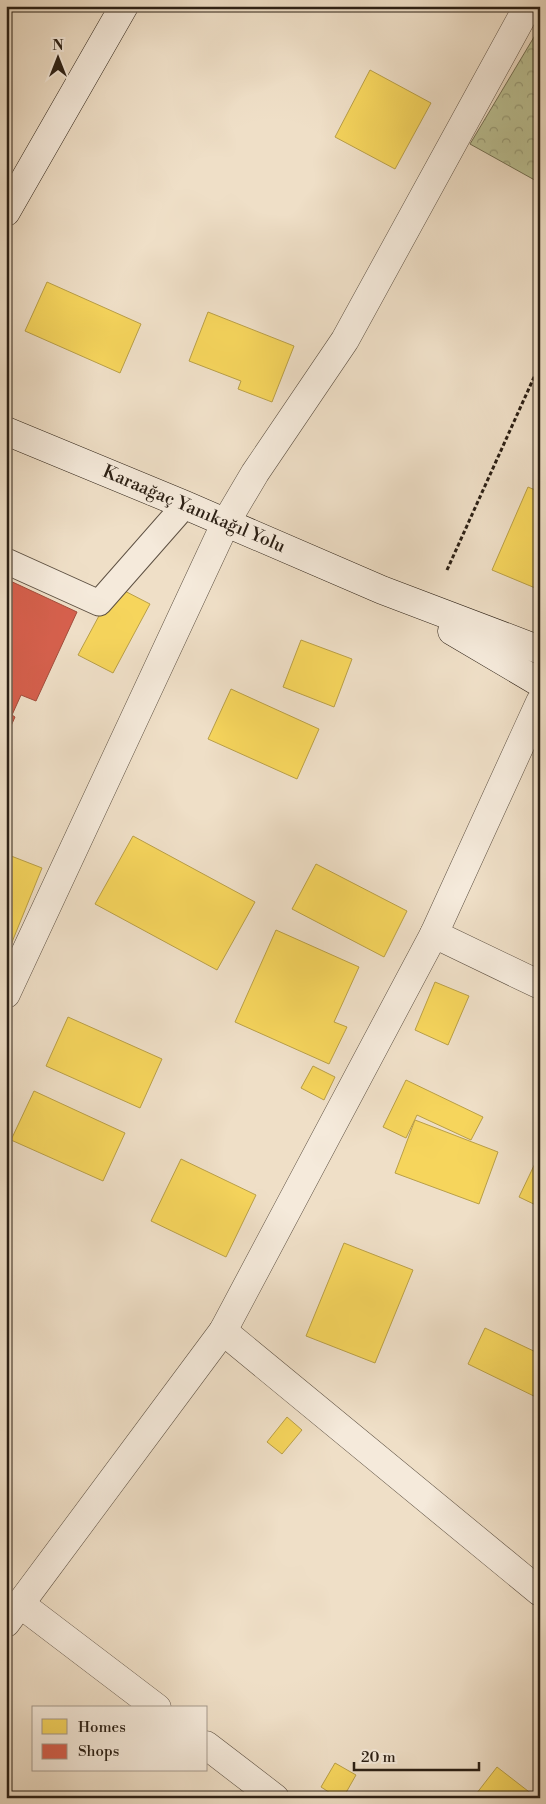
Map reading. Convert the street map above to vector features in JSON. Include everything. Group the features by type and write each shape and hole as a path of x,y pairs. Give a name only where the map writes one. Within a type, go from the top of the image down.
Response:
{"street":[{"path":"6,212 124,6"},
{"path":"6,994 226,522 254,473 345,340 528,6"},
{"name":"Karaağaç Yanıkağıl Yolu","path":"6,431 226,522 382,590"},
{"path":"382,590 540,650"},
{"path":"382,590 540,682"},
{"path":"154,1706 13,1613 223,1331 434,934 540,702"},
{"path":"434,934 540,985"},
{"path":"223,1331 540,1592"},
{"path":"208,1747 275,1798"}],"lane":[{"path":"6,561 99,602 185,505"}],"path":[{"path":"447,570 540,364"}],"green space":[{"path":"540,27 540,183 470,144"}],"building: Homes":[{"path":"370,70 431,103 395,169 335,137"},
{"path":"47,282 141,324 120,373 25,331"},
{"path":"208,312 294,346 272,402 238,389 241,381 189,361"},
{"path":"528,487 540,492 540,590 492,570"},
{"path":"115,586 150,604 113,673 78,655"},
{"path":"301,640 352,659 334,707 283,687"},
{"path":"231,689 319,729 297,779 208,739"},
{"path":"133,836 255,902 217,970 95,904"},
{"path":"6,854 42,868 6,957"},
{"path":"316,864 407,911 384,957 292,909"},
{"path":"276,930 359,967 334,1022 347,1027 329,1064 235,1022"},
{"path":"435,982 469,996 448,1045 415,1030"},
{"path":"68,1017 162,1059 140,1108 46,1066"},
{"path":"313,1066 335,1077 324,1100 301,1088"},
{"path":"406,1080 483,1117 471,1140 417,1115 406,1138 383,1127"},
{"path":"34,1091 125,1133 103,1181 11,1140"},
{"path":"415,1120 498,1152 479,1204 395,1173"},
{"path":"540,1153 540,1207 519,1197"},
{"path":"181,1159 256,1195 226,1257 151,1221"},
{"path":"344,1243 413,1270 375,1363 306,1336"},
{"path":"485,1328 540,1354 540,1399 468,1364"},
{"path":"287,1417 302,1430 282,1454 267,1442"},
{"path":"335,1763 356,1775 343,1798 338,1798 321,1787"},
{"path":"497,1767 537,1798 473,1798"}],"building: Shops":[{"path":"6,579 77,612 36,701 21,695 12,715 15,717 6,737"}]}
